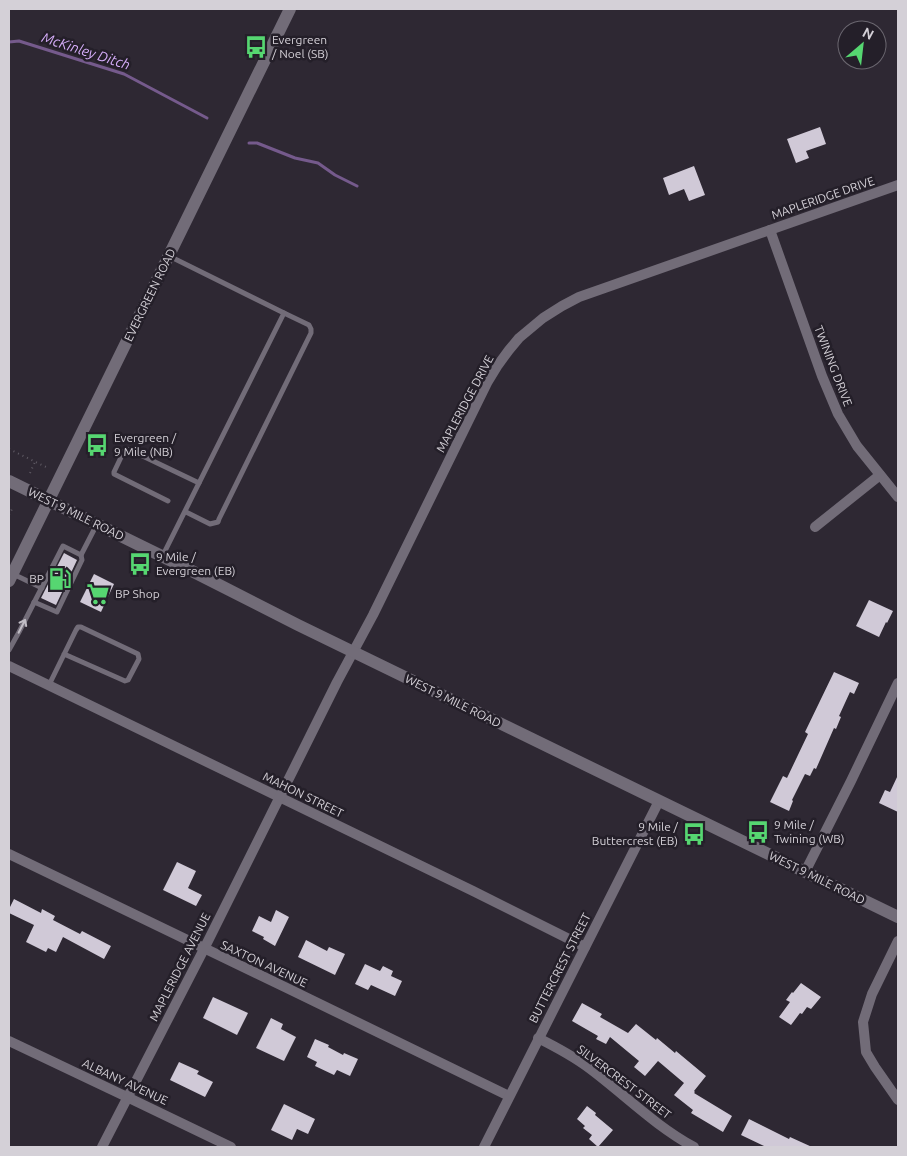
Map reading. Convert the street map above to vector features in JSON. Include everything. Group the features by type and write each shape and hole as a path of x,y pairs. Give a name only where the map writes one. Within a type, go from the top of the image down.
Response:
{"main road":[{"name":"EVERGREEN ROAD","path":"10,577 290,9"},
{"name":"WEST 9 MILE ROAD","path":"9,481 353,652 898,917"}],"street":[{"name":"MAPLERIDGE DRIVE","path":"279,797 373,615 487,383 519,338 543,318 579,297 898,185"},
{"name":"TWINING DRIVE","path":"770,230 827,391 848,433 898,498"},
{"path":"815,527 880,474"},
{"name":"MAHON STREET","path":"9,666 473,891 585,948"},
{"path":"805,872 898,683"},
{"name":"MAPLERIDGE AVENUE","path":"102,1147 204,949 279,797"},
{"name":"BUTTERCREST STREET","path":"484,1147 659,801"},
{"name":"SAXTON AVENUE","path":"9,854 509,1096"},
{"path":"898,941 872,994 863,1022 866,1052 898,1100"},
{"name":"SILVERCREST STREET","path":"538,1038 581,1063 658,1124 694,1147"},
{"name":"ALBANY AVENUE","path":"9,1041 231,1147"}],"lane":[{"path":"169,256 309,325 311,329 311,333 218,522 210,524 186,512"},
{"path":"163,557 284,313"},
{"path":"168,501 114,474 126,449 199,482"},
{"path":"80,555 97,524"},
{"path":"9,650 63,546 80,555 82,560 57,612 34,602"},
{"path":"10,577 42,588"},
{"path":"49,685 64,654 76,630 78,627 82,627 138,654 139,659 128,680 125,681 64,654"}],"path":[{"path":"9,449 46,467"},
{"path":"30,473 35,462"},
{"path":"9,515 12,509"}],"building":[{"path":"820,127 826,144 806,151 809,158 796,163 787,139"},
{"path":"694,166 705,195 689,201 684,189 669,195 663,178"},
{"path":"64,553 77,560 56,605 41,598"},
{"path":"94,574 114,584 101,612 80,602"},
{"path":"869,600 893,611 879,637 856,626"},
{"path":"834,672 859,683 854,694 850,692 839,716 841,717 836,729 834,728 816,769 814,768 810,776 805,774 792,800 789,811 770,802 783,776 787,778 808,734 805,732"},
{"path":"898,775 898,812 879,803 885,790 890,792"},
{"path":"177,862 196,871 188,888 202,895 196,906 163,890"},
{"path":"14,899 41,913 42,909 55,916 53,920 80,934 82,931 111,946 104,959 63,937 56,952 48,948 46,952 26,942 34,925 9,913"},
{"path":"276,910 289,917 275,946 263,939 264,937 252,931 259,916 271,922"},
{"path":"306,940 327,951 329,947 345,954 335,975 298,957"},
{"path":"365,964 380,971 383,966 393,971 391,976 402,981 395,996 371,985 368,990 355,984"},
{"path":"801,983 821,997 811,1009 807,1007 802,1014 800,1013 791,1025 779,1017 790,1002 786,1000"},
{"path":"213,997 248,1013 237,1035 203,1018"},
{"path":"582,1003 602,1014 600,1017 628,1033 636,1024 675,1053 676,1051 706,1076 694,1093 732,1116 723,1132 691,1113 693,1110 674,1095 684,1083 658,1061 645,1076 634,1067 639,1061 610,1037 606,1044 596,1039 598,1036 572,1021"},
{"path":"271,1018 283,1024 281,1029 296,1037 284,1061 256,1048"},
{"path":"315,1039 329,1045 328,1047 343,1055 344,1053 358,1059 350,1076 337,1070 334,1075 315,1066 317,1062 307,1057"},
{"path":"179,1062 199,1071 197,1074 213,1082 205,1097 170,1080"},
{"path":"284,1104 315,1119 308,1134 297,1129 292,1140 271,1130"},
{"path":"587,1106 613,1130 598,1147 589,1139 592,1135 583,1128 585,1126 577,1119"},
{"path":"749,1119 789,1139 790,1137 812,1147 766,1147 741,1135"}],"waterway":[{"name":"McKinley Ditch","path":"9,42 19,41 124,74 207,118"},
{"name":"McKinley Ditch","path":"249,143 257,143 295,158 318,163 335,175 357,186"}],"place":[{"name":"Evergreen / Noel (SB)","path":"256,47"},
{"name":"Evergreen / 9 Mile (NB)","path":"97,445"},
{"name":"9 Mile / Evergreen (EB)","path":"140,564"},
{"name":"BP","path":"60,579"},
{"name":"BP Shop","path":"98,594"},
{"name":"9 Mile / Twining (WB)","path":"758,832"},
{"name":"9 Mile / Buttercrest (EB)","path":"694,834"}]}
